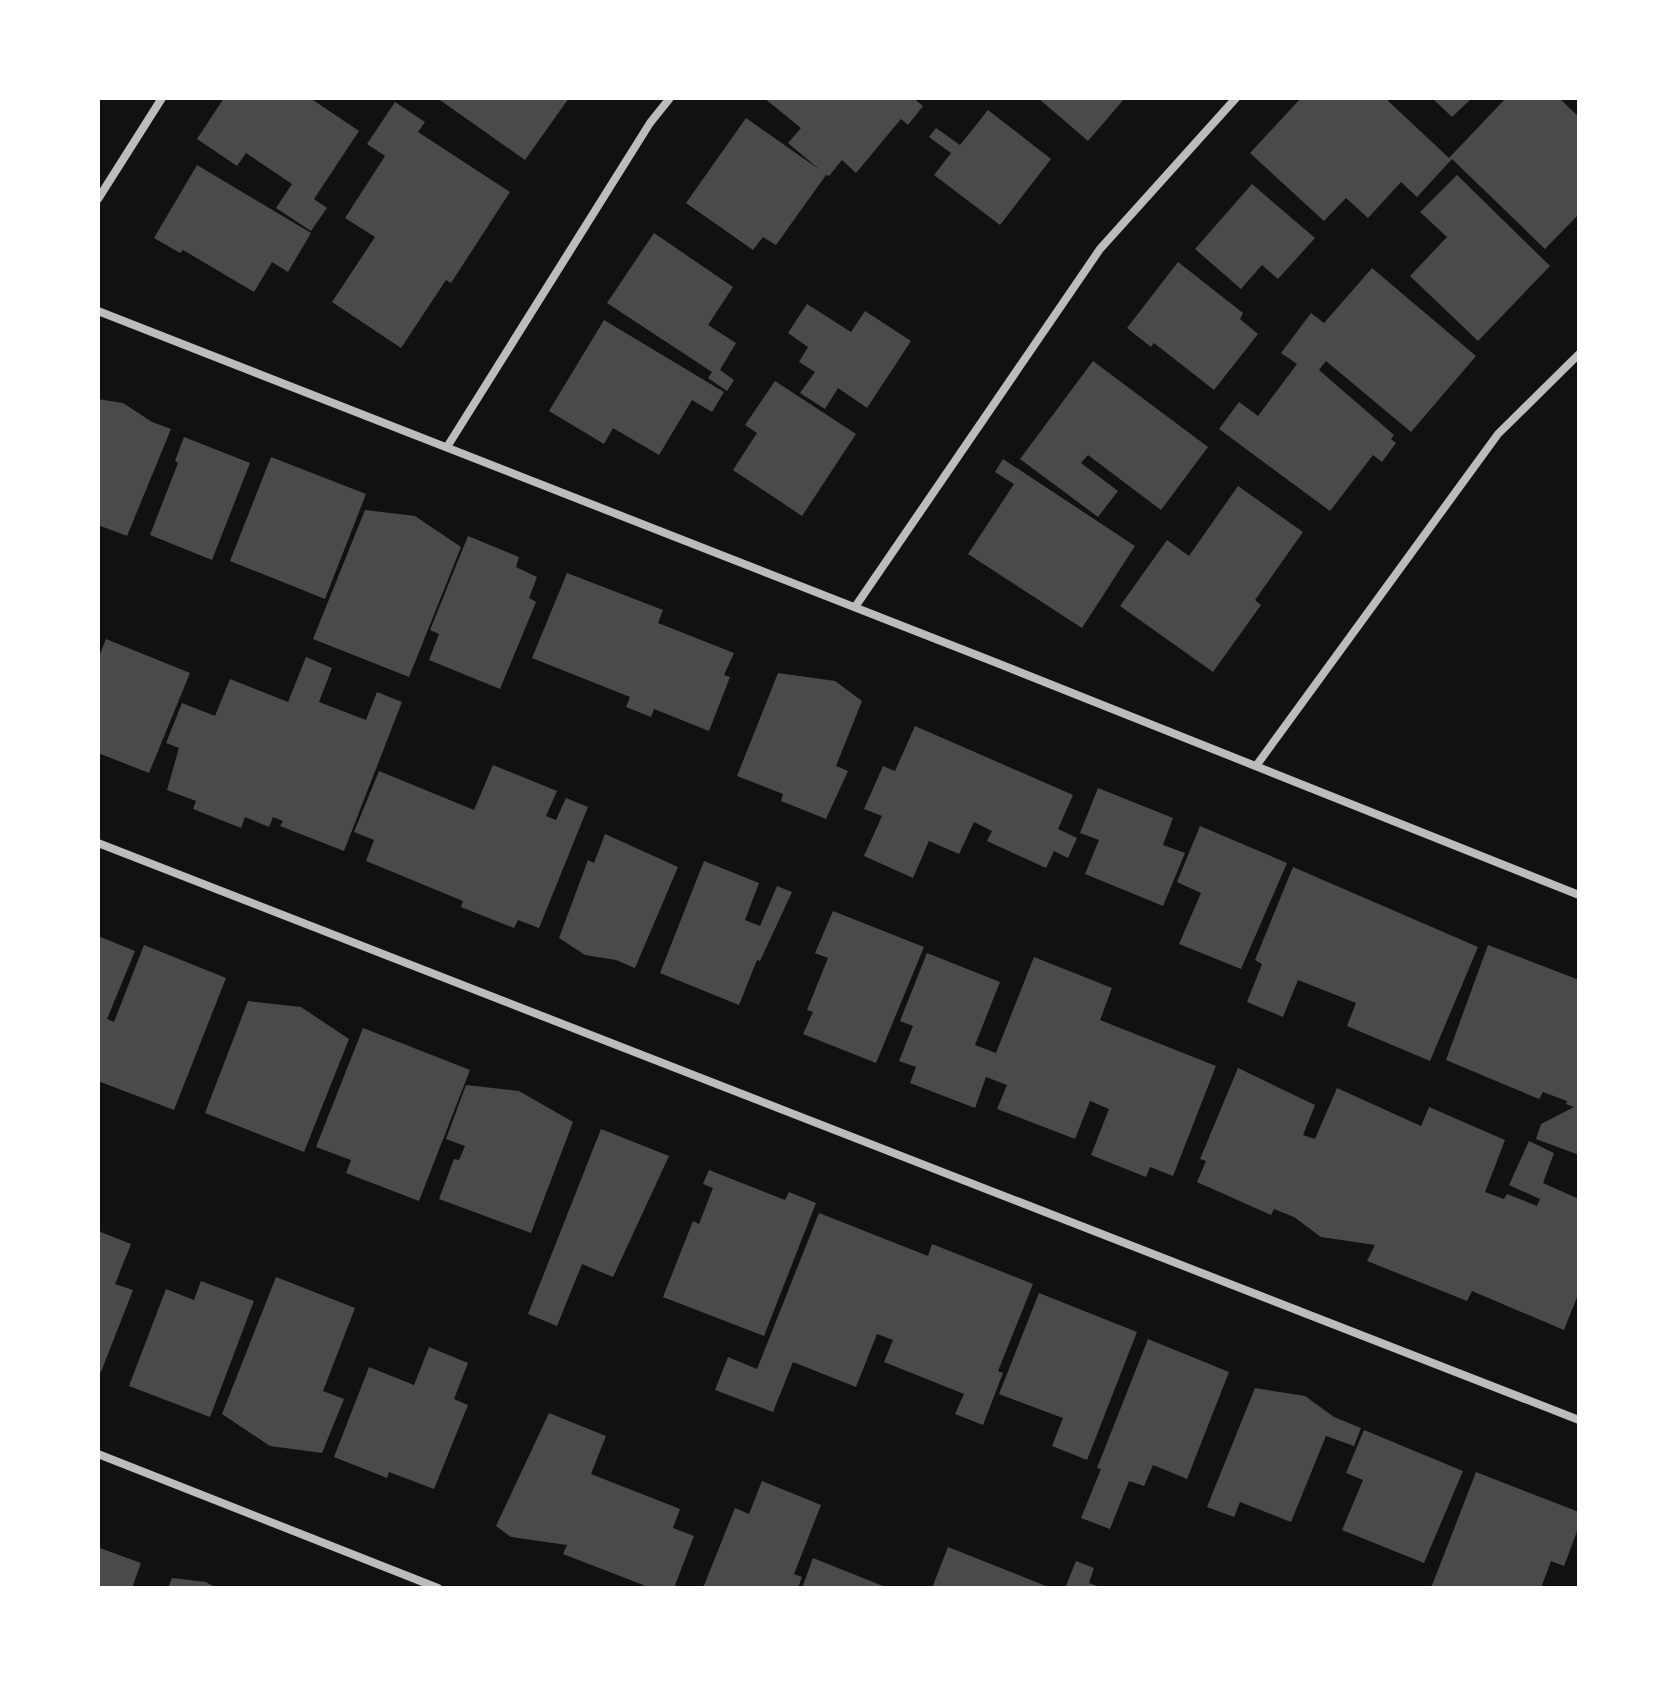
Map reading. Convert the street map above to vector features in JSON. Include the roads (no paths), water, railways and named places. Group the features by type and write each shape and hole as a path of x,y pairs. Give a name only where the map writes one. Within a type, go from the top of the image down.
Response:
{"street":[{"path":"98,199 162,98"},
{"path":"447,447 650,123 670,98"},
{"path":"855,607 1100,249 1236,98"},
{"path":"98,311 1579,895"},
{"path":"1256,766 1498,434 1579,354"},
{"path":"98,843 1579,1420"},
{"path":"98,1454 438,1588"}]}
